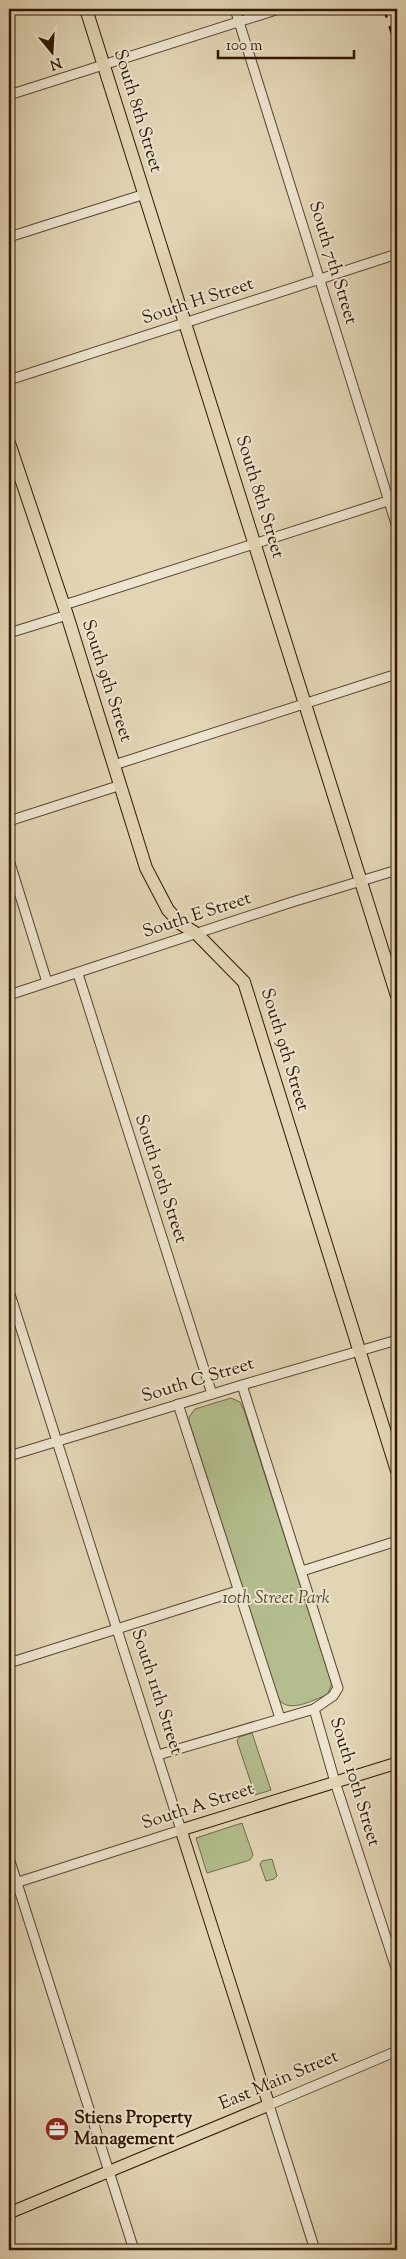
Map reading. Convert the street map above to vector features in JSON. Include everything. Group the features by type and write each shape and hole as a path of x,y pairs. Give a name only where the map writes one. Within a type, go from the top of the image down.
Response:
{"highway":[{"name":"South 8th Street","path":"86,9 397,996"},
{"name":"South 9th Street","path":"9,444 65,610 146,868 168,910 180,924 197,934 244,982 397,1471"}],"main road":[{"name":"South A Street","path":"181,1830 397,1763"},
{"name":"South 11th Street","path":"181,1830 269,2105"},
{"name":"East Main Street","path":"9,2213 269,2105"}],"street":[{"name":"South 7th Street","path":"235,9 320,279 393,499 397,527"},
{"path":"9,96 279,9"},
{"path":"9,237 145,194"},
{"name":"South H Street","path":"9,380 397,254"},
{"path":"9,633 65,610 393,499"},
{"path":"114,765 397,674"},
{"path":"9,821 121,785"},
{"path":"9,860 47,982"},
{"name":"South E Street","path":"9,995 78,974 234,920 397,870"},
{"name":"South 10th Street","path":"78,974 212,1394"},
{"name":"South 11th Street","path":"9,1291 181,1830"},
{"name":"South C Street","path":"9,1456 397,1340"},
{"name":"South 10th Street","path":"242,1385 338,1688 333,1696 314,1709 335,1782 397,1971"},
{"path":"178,1404 237,1591 280,1718"},
{"path":"302,1572 397,1541"},
{"path":"9,1663 237,1591"},
{"path":"158,1755 314,1709"},
{"name":"South A Street","path":"13,1884 181,1830"},
{"path":"9,1858 13,1884 134,2250"},
{"name":"East Main Street","path":"269,2105 397,2051"},
{"path":"269,2105 315,2250"}],"green space":[{"name":"10th Street Park","path":"231,1398 240,1402 244,1410 332,1684 327,1695 300,1705 286,1705 277,1696 189,1421 189,1417 195,1409"},
{"path":"252,1733 271,1790 255,1795 237,1741 239,1737"},
{"path":"242,1823 253,1855 250,1860 207,1873 196,1838"},
{"path":"272,1859 277,1876 266,1881 260,1864 262,1861"}],"railway":[{"path":"384,9 397,50"}],"place":[{"name":"Stiens Property Management","path":"57,2129"}]}
